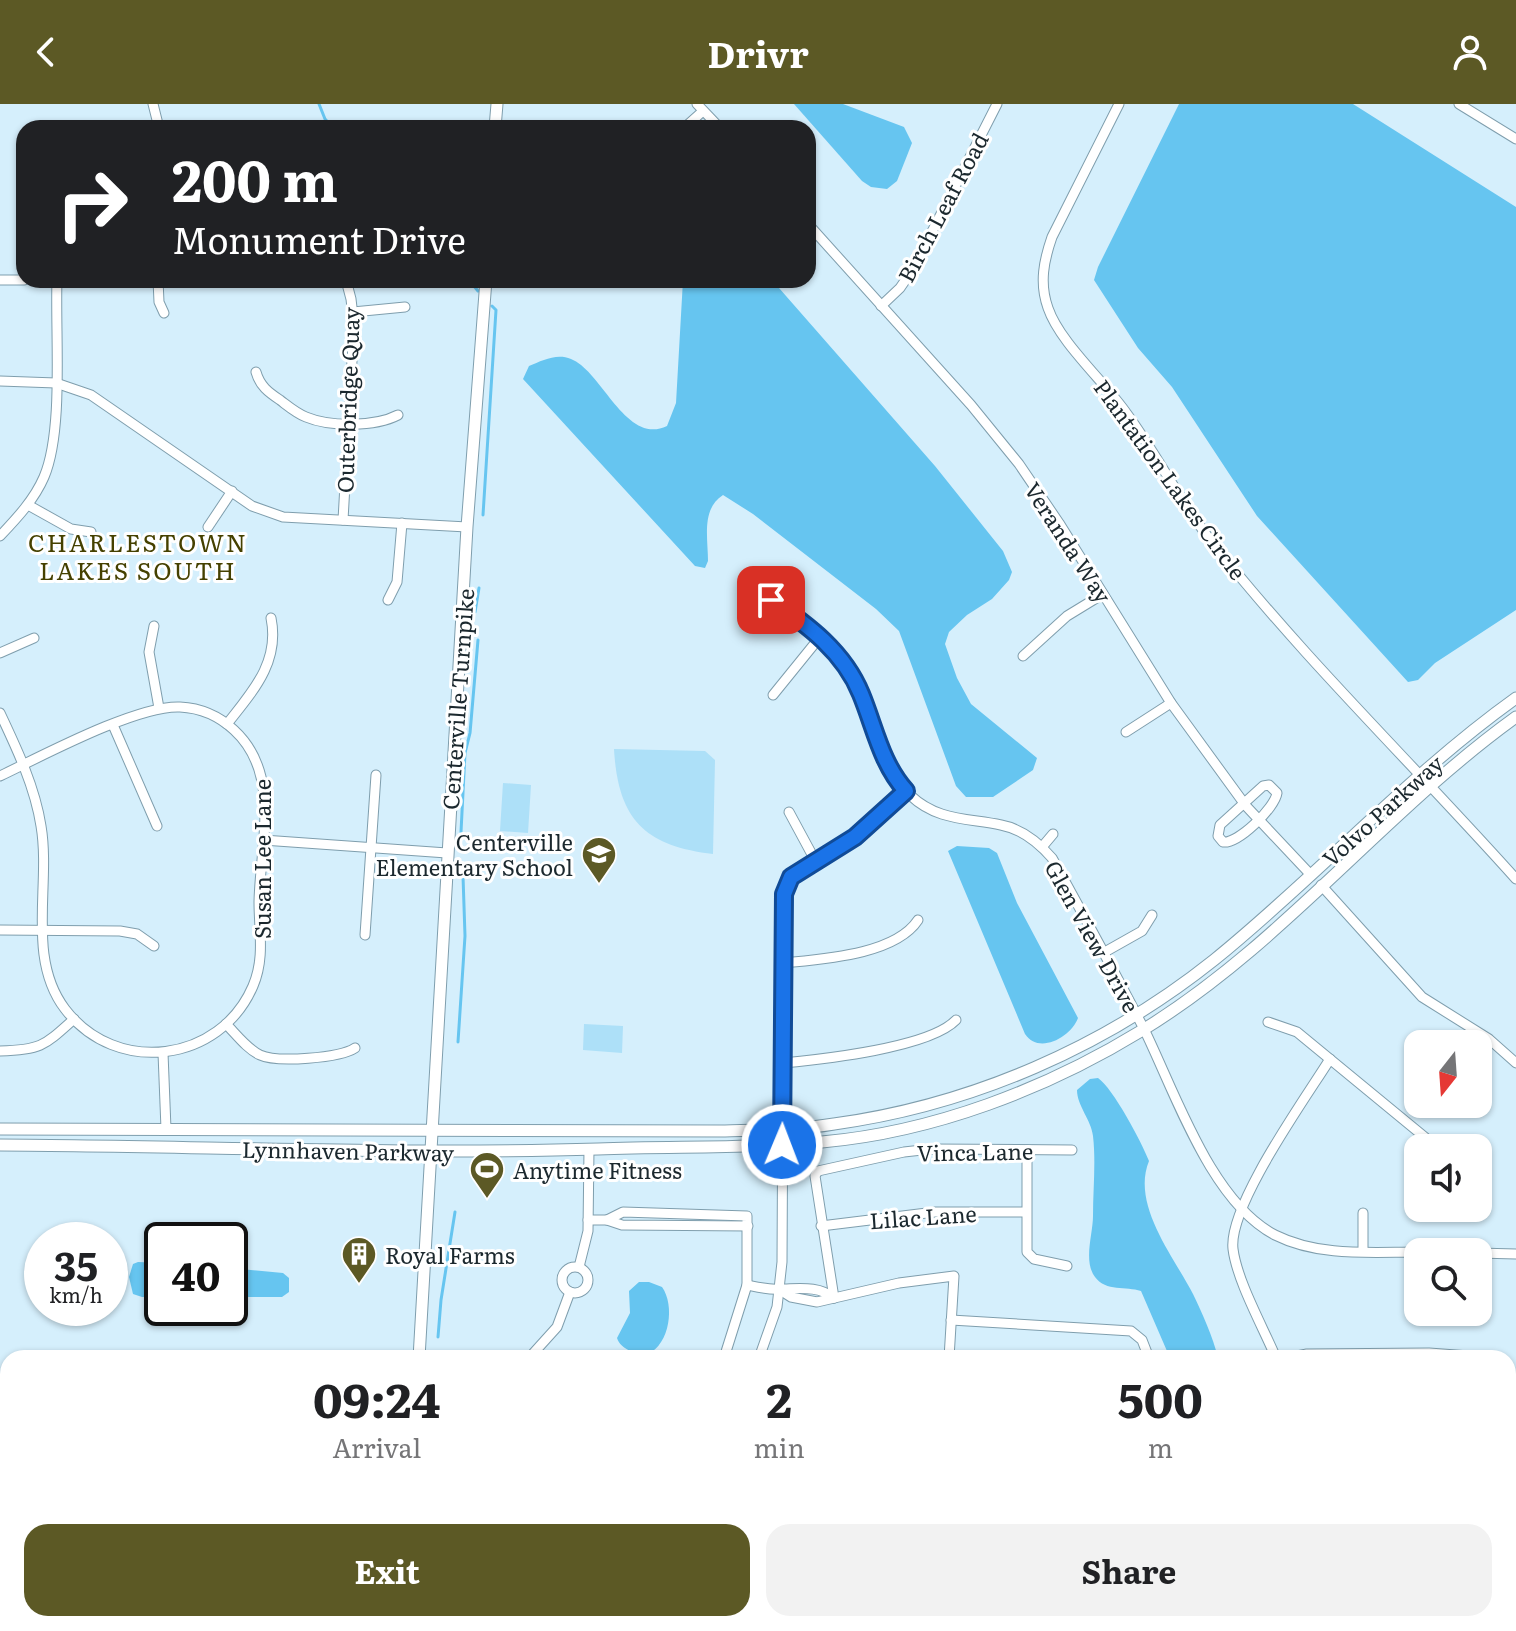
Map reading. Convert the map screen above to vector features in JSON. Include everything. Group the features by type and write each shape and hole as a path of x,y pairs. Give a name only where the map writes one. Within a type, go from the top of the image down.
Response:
{"main road":[{"name":"Centerville Turnpike","path":"419,1350 467,527 485,288"},
{"name":"Volvo Parkway","path":"1252,926 1420,775 1516,698"},
{"name":"Volvo Parkway","path":"1266,937 1466,755 1516,717"},
{"name":"Lynnhaven Parkway","path":"0,1129 725,1131 782,1129 866,1119 958,1096 1047,1063 1136,1014 1190,979 1252,926"},
{"name":"Lynnhaven Parkway","path":"0,1145 431,1152 782,1145 858,1137 965,1112 1039,1084 1144,1030 1200,992 1266,937"}],"street":[{"name":"Birch Leaf Road","path":"881,306 900,288 913,269 997,104"},
{"name":"Plantation Lakes Circle","path":"1119,104 1045,256 1044,292 1050,315 1062,335 1113,394 1189,511 1254,593 1516,879"},
{"path":"1459,104 1516,139"},
{"name":"Veranda Way","path":"816,233 971,405 1019,464 1171,703 1244,803 1310,874"},
{"path":"0,536 28,505 49,463 55,418 57,288"},
{"path":"158,288 159,302 164,313"},
{"name":"Outerbridge Quay","path":"343,520 353,312 348,288"},
{"path":"353,312 405,307"},
{"path":"256,372 263,388 299,414 315,420 377,423 398,415"},
{"path":"0,381 56,383 91,395 269,514 467,527"},
{"path":"208,527 232,491"},
{"path":"28,505 71,529 91,532"},
{"path":"388,600 397,582 402,523"},
{"path":"1023,656 1067,616 1103,594"},
{"name":"Glen View Drive","path":"765,596 820,637 846,665 885,760 906,791 939,814 1005,826 1030,837 1052,858 1136,1014 1213,1171 1240,1208 1265,1229 1294,1243 1329,1250 1404,1252"},
{"path":"227,724 269,665 274,646 271,618"},
{"path":"154,626 149,652 159,708"},
{"path":"773,695 820,637"},
{"path":"0,653 34,638"},
{"path":"1126,732 1171,703"},
{"name":"Susan Lee Lane","path":"0,776 113,725 159,708 191,708 213,715 245,742 262,774 265,801 259,902 261,941 258,970 246,999 226,1024"},
{"path":"0,713 23,765 41,827 46,963 58,998 74,1019 108,1044 135,1052 163,1053 187,1048 226,1024 253,1051 266,1057 332,1057 355,1048"},
{"path":"113,725 157,826"},
{"path":"365,935 376,775"},
{"path":"1263,786 1274,788 1277,796 1275,803 1236,840 1223,842 1218,836 1220,825 1244,803 1263,786"},
{"path":"762,1350 780,1290 784,891 791,877 855,837 906,791"},
{"path":"789,812 816,862"},
{"path":"1042,847 1053,834"},
{"path":"263,840 447,853"},
{"path":"1321,885 1422,997 1489,1039 1516,1063"},
{"path":"1103,953 1142,931 1152,915"},
{"path":"783,963 880,946 907,933 918,920"},
{"path":"0,930 133,932 145,937 154,946"},
{"path":"0,1051 37,1048 47,1044 74,1019"},
{"path":"783,1063 892,1045 942,1031 956,1020"},
{"path":"1268,1022 1297,1032 1421,1134"},
{"path":"163,1053 166,1129"},
{"path":"1273,1350 1235,1259 1232,1233 1240,1208 1330,1059"},
{"path":"579,1267 588,1220 589,1149"},
{"name":"Vinca Lane","path":"834,1298 821,1226 815,1176 818,1171 931,1149 1072,1150"},
{"path":"1027,1150 1026,1247 1030,1256 1067,1266"},
{"name":"Lilac Lane","path":"821,1226 935,1212 1026,1212"},
{"path":"1363,1213 1363,1251"},
{"path":"588,1220 607,1220 622,1225 748,1226 747,1285 727,1350"},
{"path":"1492,1253 1516,1254"},
{"path":"579,1267 587,1274 588,1283 580,1292 570,1292 563,1285 562,1277 569,1268 579,1267"},
{"path":"747,1285 780,1290 791,1297 817,1302 899,1283 954,1276 949,1350"},
{"path":"536,1350 557,1327 570,1292"},
{"path":"951,1320 1131,1331 1142,1340 1146,1350"}],"shaded area":[{"path":"614,749 705,751 715,760 713,854 669,844 639,825 621,794"},
{"path":"503,783 531,785 528,833 500,831"},
{"path":"584,1024 623,1026 622,1053 583,1050"}],"water":[{"path":"794,104 843,104 904,127 912,143 897,181 887,189 871,187 862,181 816,129 816,120 808,120"},
{"path":"1179,104 1353,104 1516,207 1516,610 1435,663 1418,680 1408,682 1257,516 1172,387 1138,348 1094,280"},
{"path":"683,288 779,288 935,466 1003,551 1012,572 1009,580 992,599 967,615 949,632 945,644 957,678 971,704 1037,758 1033,770 993,797 966,797 956,786 899,631 876,609 753,514 723,495 711,508 709,516 708,561 705,568 695,566 523,379 529,366 555,357 571,359 593,377 627,417 639,426 652,429 667,426 676,403"},
{"path":"957,846 989,848 997,853 1017,903 1078,1018 1062,1037 1038,1043 1025,1034 948,851"},
{"path":"1098,1078 1119,1104 1149,1161 1145,1178 1150,1213 1196,1301 1215,1350 1167,1350 1141,1291 1105,1285 1091,1271 1094,1146 1092,1130 1077,1090 1090,1079"},
{"path":"144,1262 144,1297 133,1294 129,1277 133,1264"},
{"path":"248,1270 283,1273 289,1278 289,1292 282,1297 248,1297"},
{"path":"639,1282 649,1282 662,1287 666,1295 669,1313 666,1333 654,1350 630,1350 622,1346 617,1338 630,1313 629,1291"}],"waterway":[{"path":"319,104 326,120"},
{"path":"483,515 496,310 492,306"},
{"path":"475,612 479,588"},
{"path":"461,832 465,753 470,733 478,640"},
{"path":"458,1042 465,936 463,876"},
{"path":"438,1337 455,1212"}],"place":[{"name":"Centerville Elementary School","path":"599,885"},
{"name":"Anytime Fitness","path":"487,1200"},
{"name":"Royal Farms","path":"359,1285"}],"district":[{"name":"CHARLESTOWN LAKES SOUTH","path":"138,555"}],"route":[{"path":"771,600 820,637 846,665 889,768 906,791 855,837 825,858 797,871 787,883 784,894 782,1145"}]}
